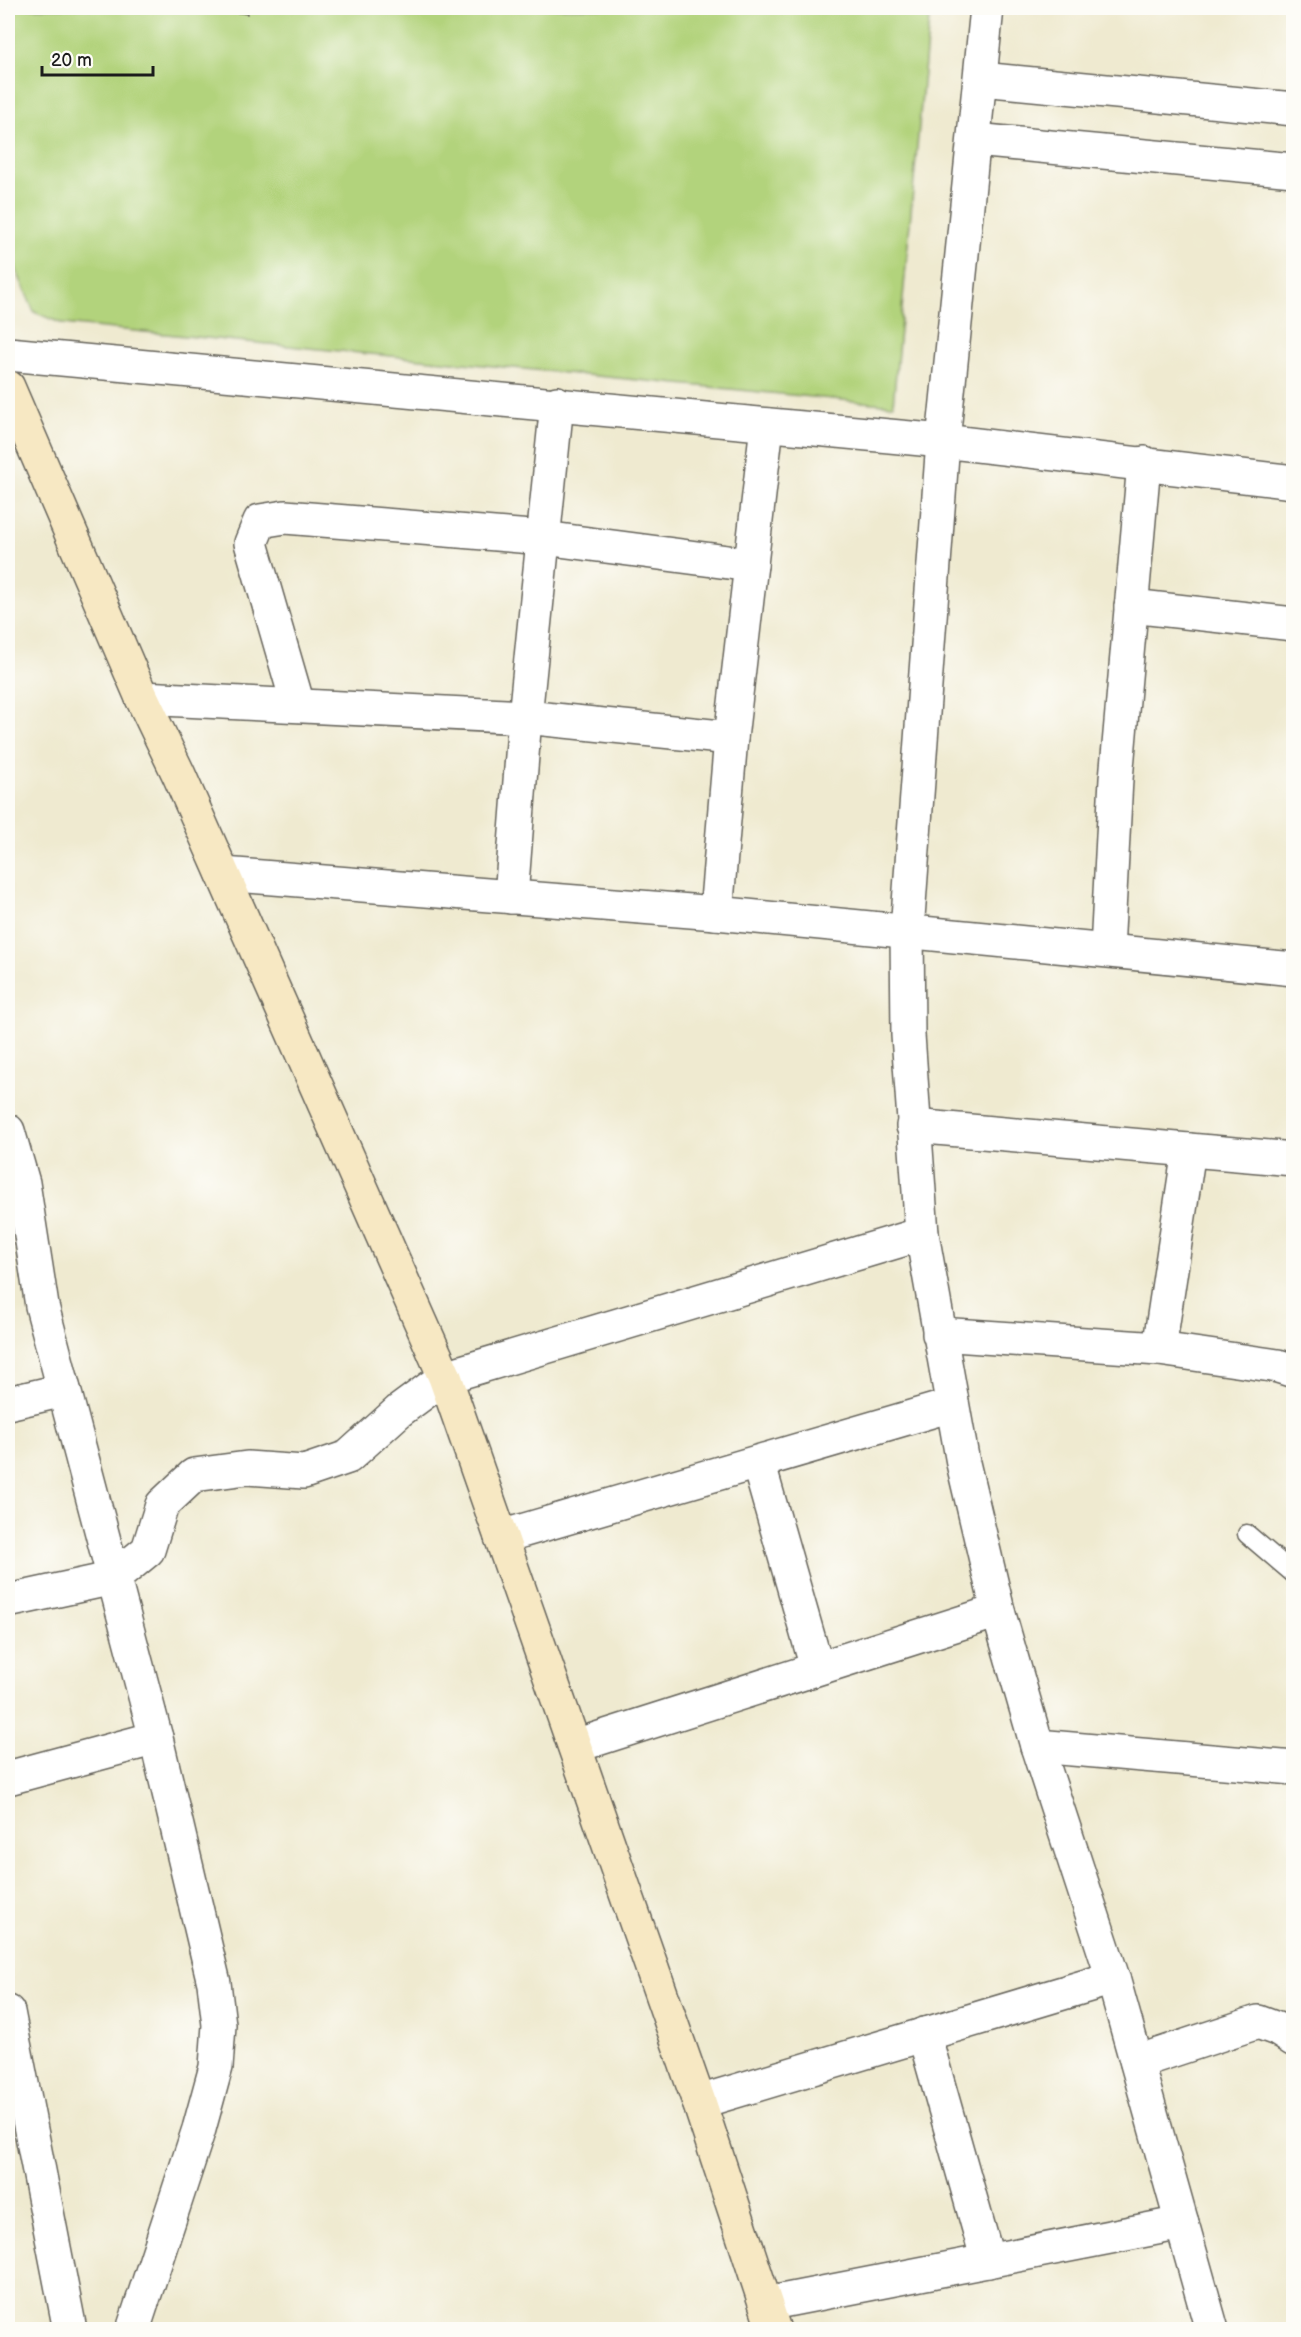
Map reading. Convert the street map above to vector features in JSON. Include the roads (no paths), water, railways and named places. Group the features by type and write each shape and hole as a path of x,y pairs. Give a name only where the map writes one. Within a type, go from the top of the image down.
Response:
{"main road":[{"path":"8,387 142,698 179,775 445,1377 699,2102 770,2317"}],"street":[{"path":"987,8 943,441 907,932 908,1035 922,1234 963,1463 998,1611 1037,1746 1113,1978 1212,2330"},
{"path":"981,79 1293,109"},
{"path":"975,140 1293,170"},
{"path":"8,354 943,441 1293,482"},
{"path":"511,897 525,717 557,404"},
{"path":"716,913 731,738 767,426"},
{"path":"1107,950 1116,779 1144,463"},
{"path":"298,705 251,543 260,521 285,517 543,538 751,565"},
{"path":"1131,606 1293,624"},
{"path":"142,698 525,717 731,738"},
{"path":"223,874 716,913 1293,969"},
{"path":"913,1126 1293,1159"},
{"path":"8,1131 23,1183 42,1306 156,1738 214,1983 219,2025 216,2067 199,2129 133,2330"},
{"path":"1159,1348 1189,1150"},
{"path":"8,1600 114,1578 148,1550 162,1505 194,1475 247,1468 304,1472 348,1457 399,1411 445,1377 922,1234"},
{"path":"939,1334 1159,1348 1278,1366 1293,1371"},
{"path":"8,1403 63,1390"},
{"path":"501,1537 952,1405"},
{"path":"758,1462 817,1668"},
{"path":"575,1746 998,1611"},
{"path":"8,1778 156,1738"},
{"path":"1037,1746 1293,1768"},
{"path":"699,2102 1113,1978"},
{"path":"8,2012 70,2330"},
{"path":"1137,2062 1258,2022 1277,2029 1293,2040"},
{"path":"924,2034 988,2261"},
{"path":"770,2317 988,2261 1182,2223"}],"lane":[{"path":"1248,1534 1293,1574"}]}
